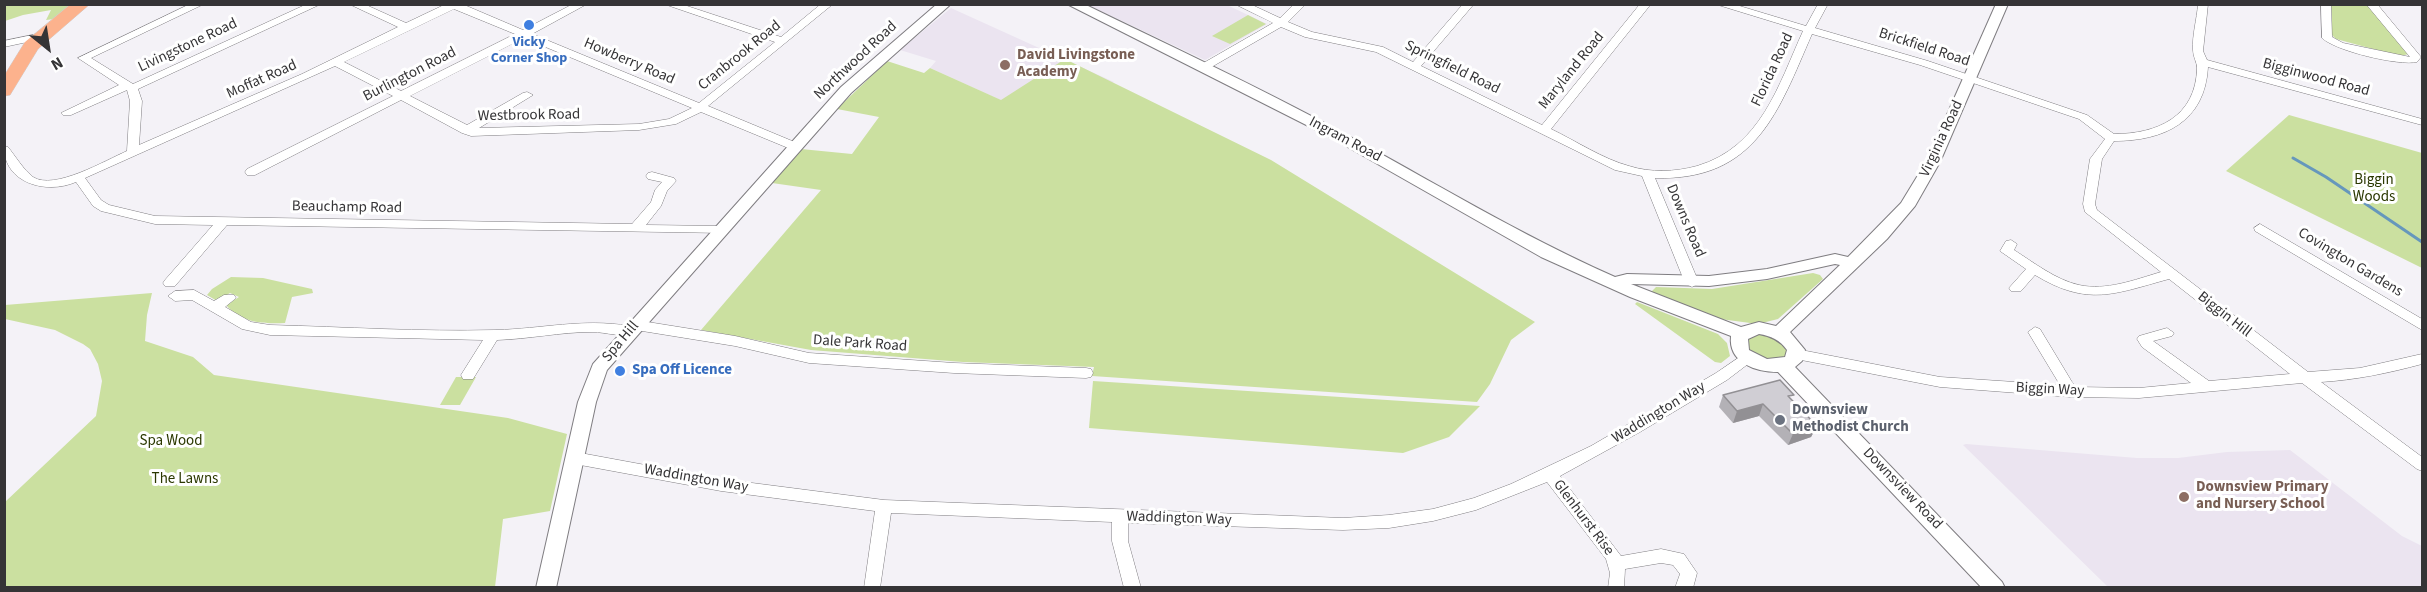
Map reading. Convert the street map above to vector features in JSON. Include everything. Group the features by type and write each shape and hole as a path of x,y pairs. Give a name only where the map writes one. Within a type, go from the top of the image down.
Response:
{"main road":[{"path":"4,91 24,58 42,36 82,4"}],"street":[{"path":"130,87 83,58 199,4"},
{"name":"Livingstone Road","path":"133,153 136,101 130,87 316,4"},
{"path":"354,4 408,28"},
{"name":"Burlington Road","path":"251,172 582,4"},
{"path":"669,4 783,41"},
{"name":"Cranbrook Road","path":"699,108 828,4"},
{"name":"Northwood Road","path":"793,146 854,82 945,4"},
{"name":"Ingram Road","path":"1073,4 1204,67 1376,156 1541,250 1613,283 1742,334"},
{"name":"Springfield Road","path":"1240,4 1315,36 1371,47 1415,66 1619,167 1647,173"},
{"path":"1204,67 1280,23 1301,4"},
{"path":"1415,66 1469,4"},
{"name":"Maryland Road","path":"1545,129 1646,4"},
{"name":"Brickfield Road","path":"1720,4 1887,50 1970,78 2083,117 2111,138"},
{"name":"Florida Road","path":"1647,173 1672,174 1722,163 1749,143 1775,108 1808,29 1822,4"},
{"name":"Virginia Road","path":"1779,333 1894,221 1922,184 1934,162 2002,4"},
{"path":"2111,138 2142,137 2164,128 2179,119 2195,99 2202,62 2198,54 2203,4"},
{"path":"2326,4 2327,38 2331,41 2339,45 2413,60 2416,57 2371,4"},
{"name":"Moffat Road","path":"78,177 336,62 455,5"},
{"name":"Howberry Road","path":"455,5 793,146"},
{"path":"4,45 42,36"},
{"path":"4,45 24,58"},
{"name":"Westbrook Road","path":"336,62 466,131 479,133 639,127 672,122 699,108"},
{"name":"Bigginwood Road","path":"2202,62 2422,122"},
{"path":"67,113 130,87"},
{"path":"466,131 527,95"},
{"name":"Biggin Hill","path":"2111,138 2096,159 2090,209 2305,378 2422,465"},
{"name":"Spa Hill","path":"546,588 578,440 595,374 793,146"},
{"path":"4,150 31,182 38,185 58,184 78,177"},
{"name":"Downs Road","path":"1647,173 1692,283"},
{"path":"635,229 657,203 661,190 670,181 652,176"},
{"name":"Beauchamp Road","path":"78,177 97,202 116,212 155,220 222,223 721,230"},
{"path":"222,223 172,290 194,296 247,326 270,330 493,335 516,335 591,327 633,328"},
{"name":"Covington Gardens","path":"2260,228 2422,325"},
{"path":"2011,244 2006,250 2034,268 2069,287 2090,291 2113,289 2171,274"},
{"path":"1613,283 1627,279 1692,283 1767,273 1835,259 1850,263"},
{"path":"2016,288 2034,268"},
{"path":"213,308 229,298"},
{"name":"Dale Park Road","path":"633,328 735,341 809,358 954,368 1086,373"},
{"path":"1760,328 1779,333 1790,341 1789,360 1765,365 1748,357 1739,346 1739,337 1742,334 1760,328"},
{"path":"2035,332 2071,392"},
{"path":"2167,333 2144,339 2147,344 2207,387"},
{"path":"468,375 493,335"},
{"name":"Waddington Way","path":"575,458 721,485 884,506 1120,517 1352,524 1403,521 1475,505 1549,474 1627,433 1748,357"},
{"name":"Biggin Way","path":"1789,360 1940,382 2071,392 2139,393 2315,379 2380,369 2422,359"},
{"name":"Downsview Road","path":"1789,360 1995,588"},
{"name":"Glenhurst Rise","path":"1549,474 1588,522 1617,564 1616,588"},
{"path":"872,588 884,506"},
{"path":"1120,517 1120,542 1133,588"},
{"name":"Glenhurst Rise","path":"1617,564 1661,556 1678,559 1687,567 1689,573 1689,578 1683,588"}],"shaded area":[{"path":"1088,5 1227,5 1267,24 1205,60"},
{"name":"David Livingstone Academy","path":"951,8 1114,82 1055,125 930,68 936,61 900,50"},
{"name":"Downsview Primary and Nursery School","path":"1963,445 2137,458 2178,458 2227,452 2290,450 2402,536 2422,546 2422,587 2108,587"}],"green space":[{"path":"5,5 74,5 54,19 46,20 51,10 5,21"},
{"path":"2331,5 2367,5 2409,54 2399,56 2336,39 2332,35"},
{"path":"1248,15 1266,24 1230,44 1212,36"},
{"path":"1065,59 1271,160 1535,322 1511,340 1490,384 1477,402 1092,376 1094,367 963,362 811,350 701,330 821,190 772,183 801,149 852,154 879,117 837,109 887,61 924,73 930,68 1001,100"},
{"name":"Biggin Woods","path":"2289,115 2422,153 2422,268 2226,171"},
{"path":"1813,273 1820,275 1823,279 1778,319 1758,324 1720,319 1651,292 1656,287 1712,289"},
{"path":"231,277 263,278 312,289 313,293 292,297 285,323 253,321 239,316 226,305 239,297 230,293 217,301 207,295"},
{"name":"Spa Wood","path":"152,293 145,341 193,357 214,375 508,418 567,434 550,511 503,519 495,587 5,587 5,502 96,416 102,381 98,364 90,349 55,330 5,319 5,305"},
{"path":"1637,302 1718,334 1727,343 1730,356 1721,363 1715,362 1635,304"},
{"path":"1753,333 1774,336 1787,348 1785,358 1772,362 1750,354 1744,342"},
{"path":"456,377 476,377 460,405 440,405"},
{"path":"1093,381 1480,406 1449,437 1403,453 1089,428"}],"building":[{"path":"1780,380 1794,395 1788,396 1817,426 1793,434 1763,404 1737,411 1723,395"}],"waterway":[{"path":"2293,158 2326,177 2422,242"}],"place":[{"name":"Vicky Corner Shop","path":"529,25"},
{"name":"David Livingstone Academy","path":"1005,65"},
{"name":"Spa Off Licence","path":"620,371"},
{"name":"Downsview Methodist Church","path":"1780,420"},
{"name":"Downsview Primary and Nursery School","path":"2184,497"}],"park label":[{"name":"The Lawns","path":"185,480"}]}
